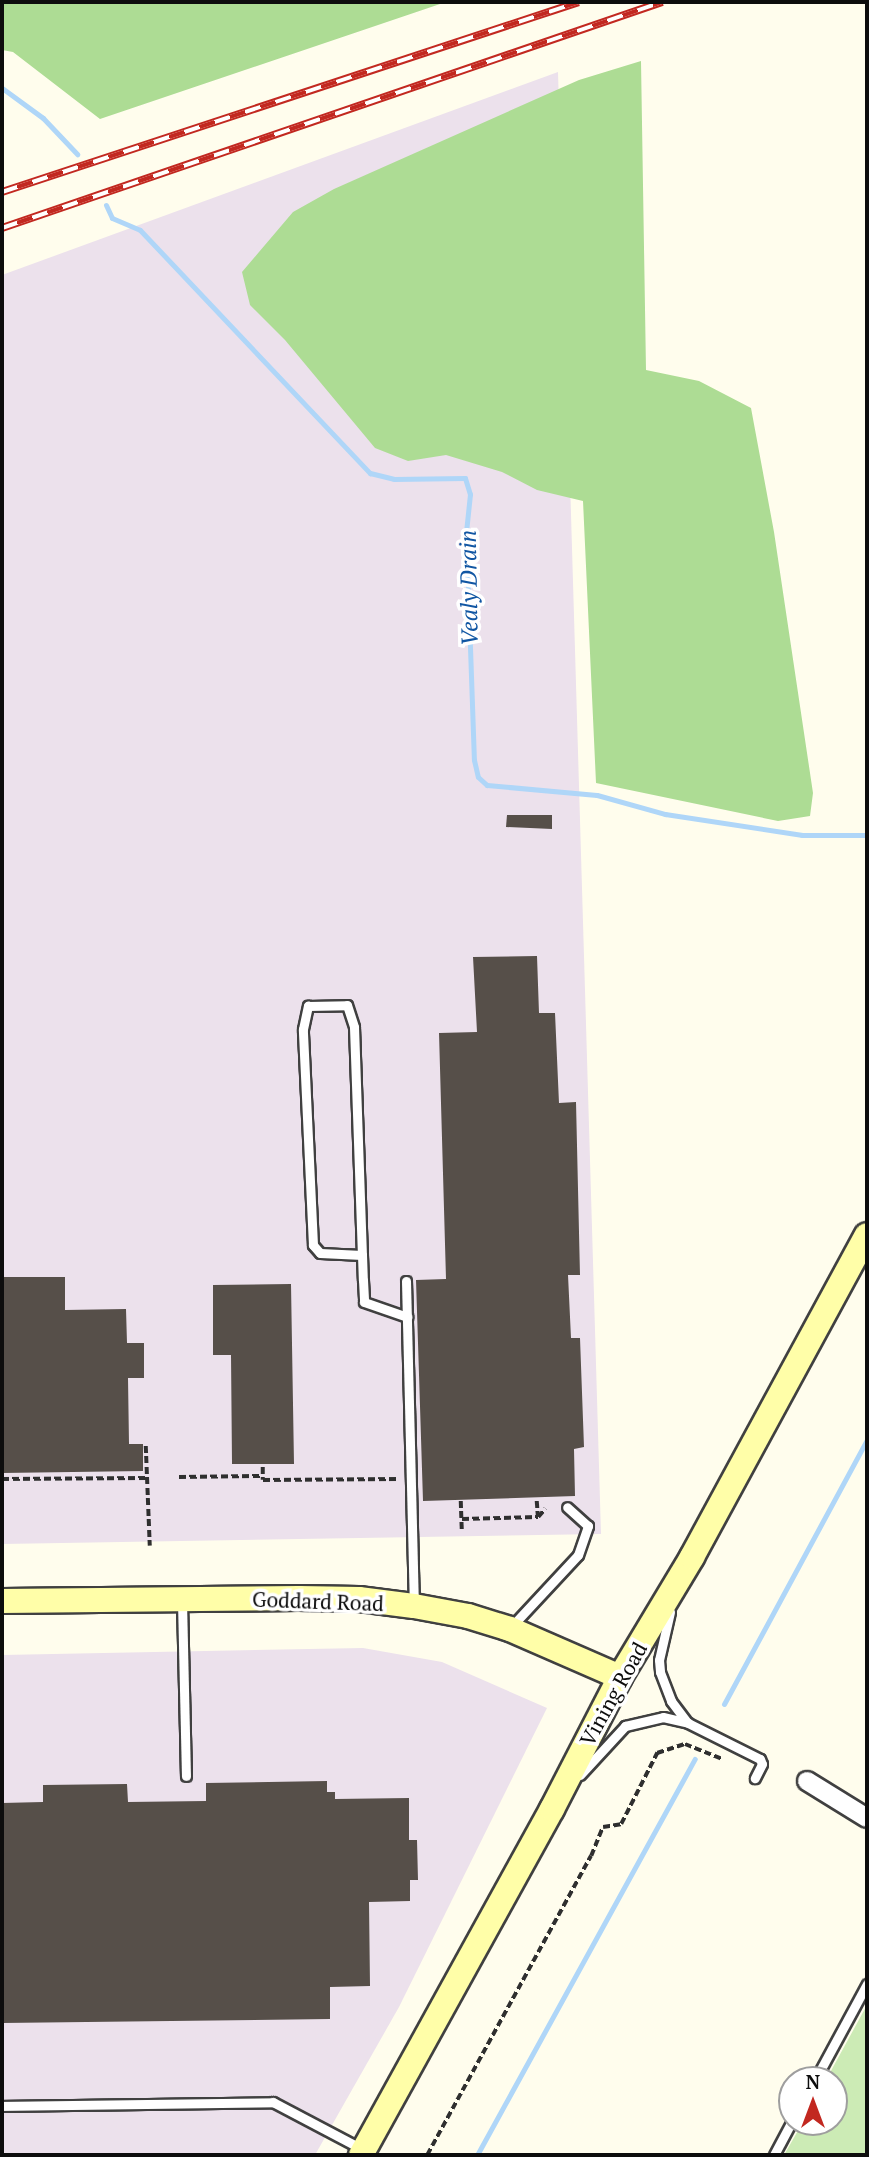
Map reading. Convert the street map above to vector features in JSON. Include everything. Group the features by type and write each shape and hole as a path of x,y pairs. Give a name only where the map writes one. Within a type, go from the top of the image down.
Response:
{"main road":[{"name":"Vining Road","path":"362,2153 552,1809 620,1677 678,1580 867,1235"},
{"name":"Goddard Road","path":"2,1601 347,1599 414,1606 468,1616 510,1629 620,1677"}],"street":[{"path":"807,1781 867,1818"}],"lane":[{"path":"362,1255 320,1253 313,1245 303,1029 308,1006 347,1005 354,1027 364,1302 407,1317"},
{"path":"406,1281 414,1606"},
{"path":"510,1629 578,1555 587,1526 567,1507"},
{"path":"678,1580 659,1666 671,1701 688,1723"},
{"path":"182,1600 186,1776"},
{"path":"552,1809 625,1726 663,1717 688,1723 760,1759 762,1764 755,1778"},
{"path":"823,2066 867,1984"},
{"path":"2,2106 273,2102 362,2153"},
{"path":"774,2155 784,2136"}],"path":[{"path":"146,1446 149,1545"},
{"path":"263,1467 263,1480 409,1479"},
{"path":"179,1477 263,1476"},
{"path":"2,1479 147,1478"},
{"path":"461,1501 462,1532"},
{"path":"537,1501 538,1517"},
{"path":"462,1519 538,1517 545,1509"},
{"path":"427,2155 591,1856 603,1827 621,1824 657,1753 685,1744 722,1759"}],"shaded area":[{"path":"558,72 601,1534 2,1544 2,275"},
{"path":"363,1648 442,1662 547,1708 399,2007 315,2155 2,2155 2,1655"}],"green space":[{"path":"2,2 446,2 100,119 13,52 2,50"},
{"path":"641,61 646,370 699,381 751,408 774,532 813,793 810,816 778,821 596,783 583,501 537,490 502,472 446,455 408,461 375,448 285,340 250,305 242,272 293,212 334,189 579,80"},
{"path":"867,2005 867,2155 784,2155 795,2136 848,2136 848,2066 834,2066"}],"building":[{"path":"507,815 552,815 552,829 506,827"},
{"path":"537,956 539,1013 555,1013 559,1103 576,1102 580,1275 568,1275 571,1338 580,1338 584,1447 574,1449 575,1496 423,1501 416,1280 446,1279 439,1033 477,1032 473,957"},
{"path":"2,1277 65,1277 65,1310 126,1309 127,1343 144,1343 144,1378 128,1378 129,1444 143,1444 143,1471 2,1473"},
{"path":"291,1284 294,1464 232,1464 231,1355 213,1355 213,1285"},
{"path":"327,1781 327,1792 335,1792 335,1799 409,1798 409,1840 417,1840 418,1880 410,1880 410,1901 369,1902 370,1986 330,1987 330,2019 2,2023 2,1803 43,1802 43,1785 127,1784 128,1802 206,1801 206,1783"}],"waterway":[{"name":"Vealy Drain","path":"2,88 43,118 77,154"},
{"name":"Vealy Drain","path":"106,205 112,218 140,230 370,473 394,479 465,478 470,494 466,533 474,760 478,777 487,785 597,795 665,814 802,835 867,835"},
{"path":"724,1704 867,1440"},
{"path":"477,2155 695,1759"}],"railway":[{"path":"2,192 579,2"},
{"path":"2,228 662,2"}]}
